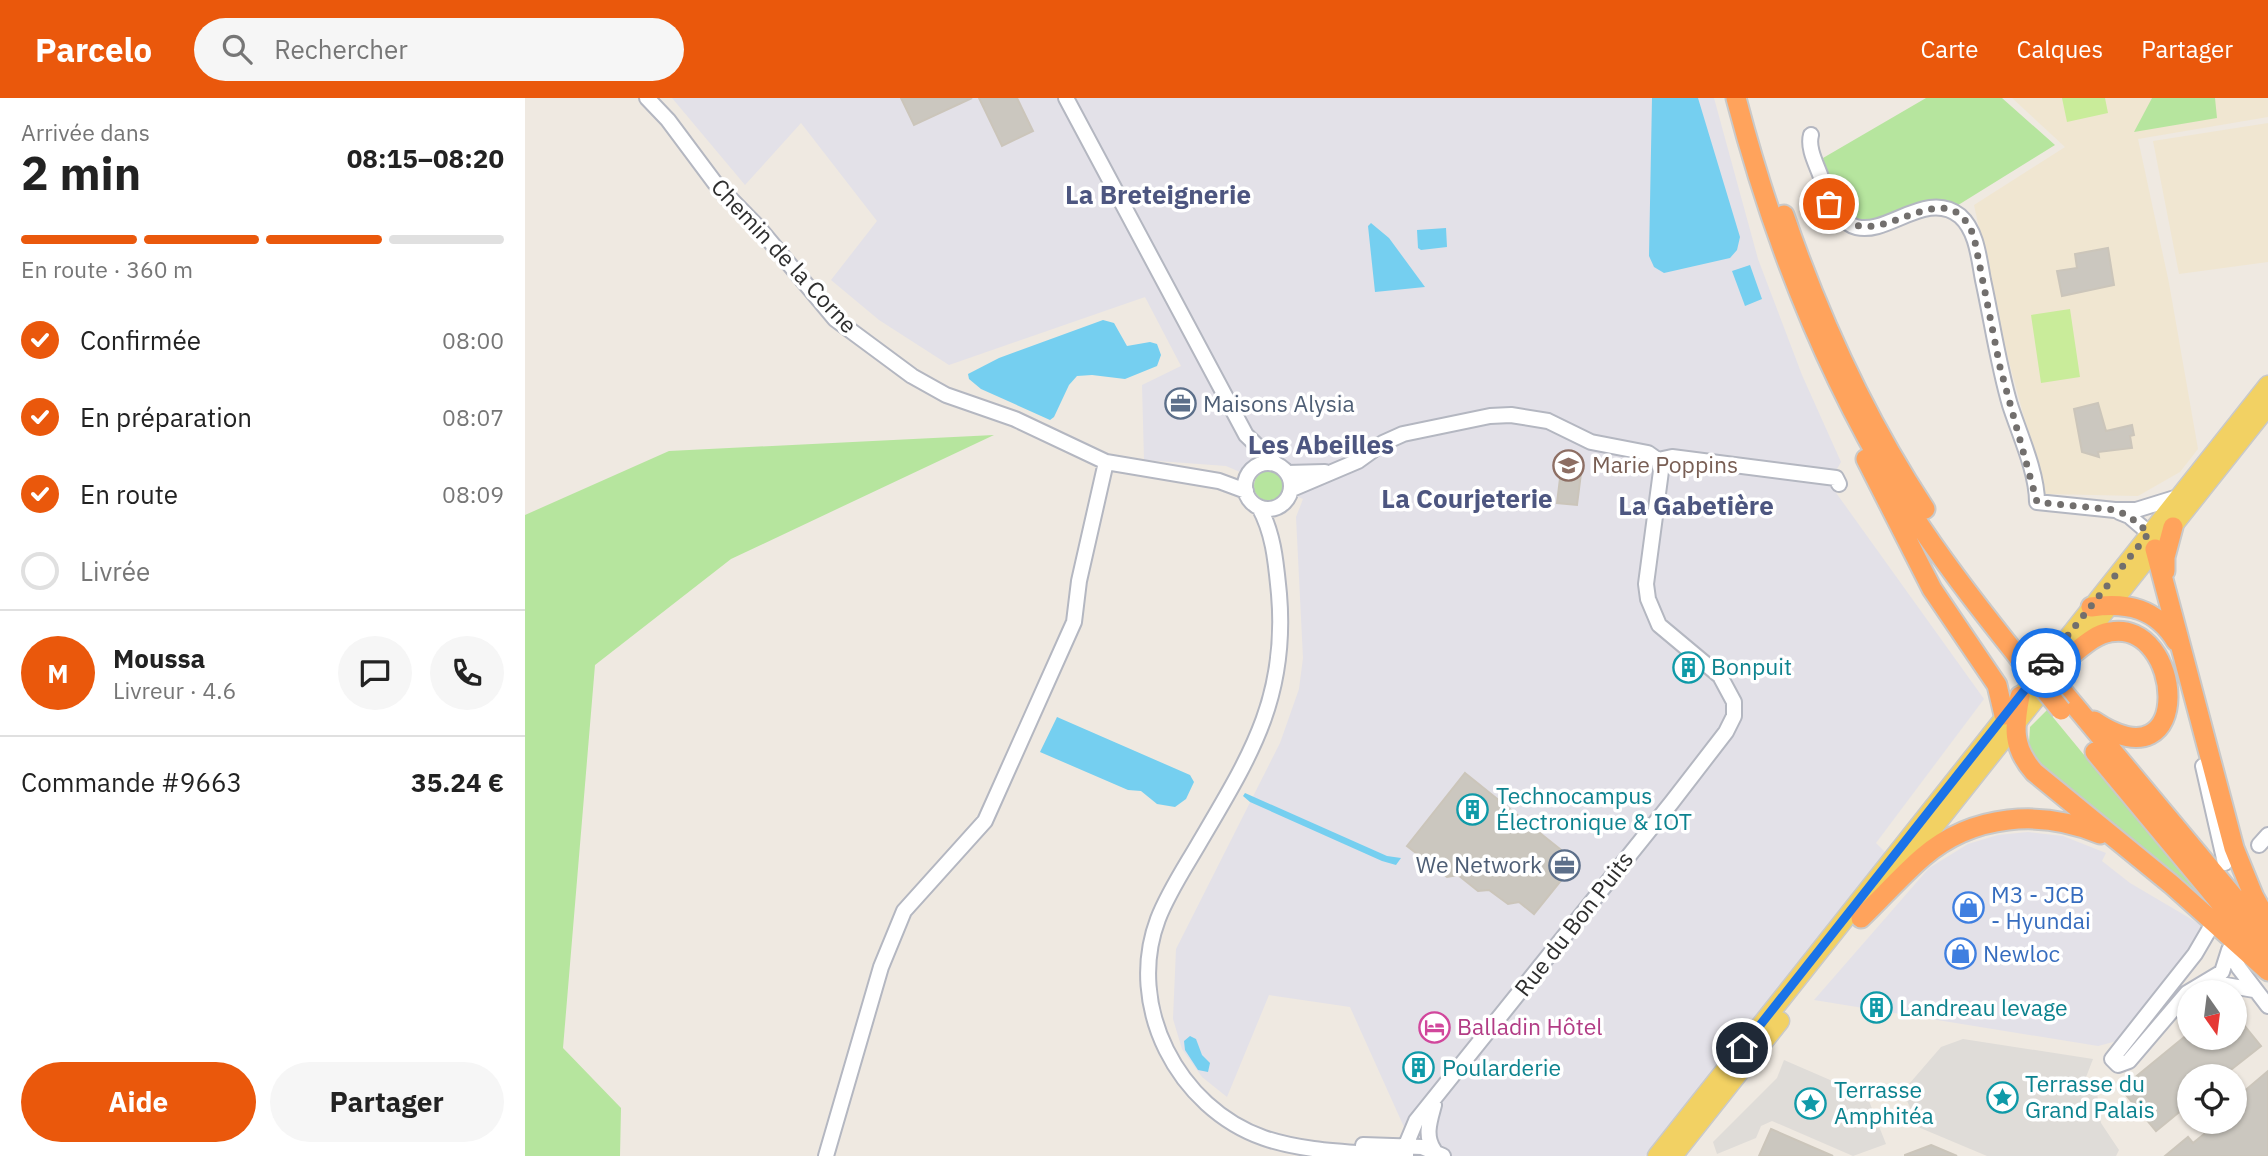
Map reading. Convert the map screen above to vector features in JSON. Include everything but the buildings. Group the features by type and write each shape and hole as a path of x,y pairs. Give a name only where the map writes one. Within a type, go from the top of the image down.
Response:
{"highway":[{"path":"1736,98 1773,222 1802,302 1839,386 1897,491 1960,583 2268,938"},
{"path":"1749,98 1785,218 1812,290 1853,383 1914,493 2023,653"},
{"path":"1839,386 1851,427 1931,589 1997,685 2023,759 2034,772 2120,842 2214,929 2268,971"},
{"path":"2157,534 2165,565 2169,600"},
{"path":"2157,534 2159,570 2206,747 2241,868 2268,922"},
{"path":"2091,607 2112,604 2131,606 2155,616 2170,630 2182,650"},
{"path":"2069,657 2108,632 2134,634 2145,642 2161,663 2167,680 2169,707 2166,717 2150,734 2139,738 2117,735 2070,707"},
{"path":"2010,720 2020,696"},
{"path":"2070,707 2268,961"},
{"path":"1861,918 1938,845 1991,823 2027,817 2069,822 2120,842"}],"main road":[{"path":"1674,1156 1755,1042 2010,720 2069,657 2112,604 2178,497 2268,385"},
{"path":"2020,696 2091,607 2268,406"},
{"path":"1657,1156 1861,918 2010,720"}],"street":[{"name":"Chemin de la Corne","path":"647,98 668,120 715,183 759,228 835,319 912,376 946,395 1015,419 1106,462 1219,481 1248,480"},
{"path":"1066,98 1246,435 1282,468 1292,489"},
{"path":"1811,135 1810,146 1829,204 1844,220 1858,227 1877,227 1921,209 1936,207 1950,210 1967,224 1974,237 2000,367 2037,502 2136,510 2178,497"},
{"path":"1395,1156 1285,1144 1246,1130 1216,1111 1185,1082 1165,1049 1152,1010 1149,982 1154,931 1164,905 1247,760 1271,701 1281,634 1275,553 1276,527 1281,505 1292,489 1358,461 1383,443 1403,434 1490,416 1511,415 1548,421 1591,442 1648,453 1658,460 1672,457 1799,472 1836,478 1839,484"},
{"path":"1246,435 1248,498 1259,507 1267,521 1275,553"},
{"name":"Rue du Bon Puits","path":"1406,1151 1416,1121 1435,1101 1726,732 1734,716 1734,702 1720,676 1659,625 1648,599 1646,584 1661,471 1658,460"},
{"path":"826,1156 881,967 904,911 985,821 1074,622 1079,582 1106,462"},
{"path":"1248,480 1267,463 1282,468 1330,473"},
{"path":"1259,507 1274,508 1281,505"},
{"path":"2115,510 2157,534"},
{"path":"2136,510 2147,516 2157,534"},
{"path":"2206,747 2200,755 2225,863"},
{"path":"2177,1005 2129,1061 2118,1065 2112,1059 2214,929 2254,990 2268,1006"},
{"path":"2211,980 2224,969 2229,950"},
{"path":"2247,989 2254,990"},
{"path":"1435,1101 1428,1126 1429,1143 1438,1153"},
{"path":"1302,1146 1438,1153"}],"shaded area":[{"path":"672,98 1714,98 1758,259 1802,375 1841,462 1829,483 1984,699 1876,843 1888,855 1645,1156 1411,1156 1413,1147 1350,1007 1269,995 1227,1097 1202,1077 1182,1049 1173,1019 1176,949 1280,743 1299,689 1303,658 1296,517 1303,499 1226,466 1144,460 1142,385 1181,366 1145,297 949,365 879,320 831,280 877,221 801,123 745,185"},
{"path":"2012,98 2268,98 2268,117 2138,139 2169,283 2198,449 2180,472 2138,496 2045,494 2003,340 1974,205 2065,147"},
{"path":"2268,123 2268,262 2179,274 2153,141"},
{"path":"2028,832 2063,836 2106,853 2102,861 2130,883 2203,926 2188,950 2117,1041 2098,1046 1814,1000 1929,868 1968,844 1998,835"},
{"name":"Terrasse du Grand Palais","path":"1963,1039 2093,1059 2083,1085 2097,1093 2101,1123 2119,1150 2116,1156 1987,1156 1918,1127 1903,1091 1941,1047"},
{"name":"Terrasse Amphitéa","path":"1784,1060 1867,1096 1886,1144 1853,1156 1772,1121 1761,1126 1756,1138 1717,1154 1713,1142 1777,1078"}],"green space":[{"path":"1926,98 2002,98 2055,145 1955,207 1881,223 1849,219 1836,199 1823,158"},
{"path":"2062,98 2105,98 2108,113 2067,122"},
{"path":"2152,98 2215,98 2217,118 2134,132"},
{"path":"2070,309 2080,377 2041,383 2031,315"},
{"path":"994,435 731,559 595,665 563,1048 621,1108 620,1156 525,1156 525,515 669,451"},
{"path":"1269,471 1280,475 1284,486 1280,497 1269,501 1258,497 1254,486 1258,475"},
{"path":"2047,710 2202,898 2044,767 2033,754 2029,743 2030,727"}],"water":[{"path":"1652,98 1698,98 1740,237 1737,250 1730,258 1664,273 1654,267 1649,256"},
{"path":"1371,223 1389,238 1425,287 1375,292 1368,226"},
{"path":"1446,228 1447,247 1421,250 1418,248 1417,230"},
{"path":"1750,265 1762,299 1745,306 1732,271"},
{"path":"1103,320 1114,323 1127,346 1150,342 1157,344 1161,355 1157,366 1125,379 1077,376 1069,385 1050,420 981,389 969,379 968,374 999,358"},
{"path":"1057,717 1190,775 1194,782 1186,799 1175,807 1157,804 1141,791 1128,790 1040,752"},
{"path":"1245,793 1387,856 1401,858 1396,865 1382,861 1250,802 1243,796"},
{"path":"1190,1036 1196,1039 1202,1055 1210,1063 1208,1072 1198,1070 1185,1050 1184,1041"}],"way so far":[{"path":"1829,204 1838,216 1864,228 1883,226 1929,207 1950,210 1963,218 1974,237 2000,367 2037,494 2037,502 2115,510 2129,516 2149,533 2046,663"}],"place":[{"name":"Maisons Alysia","path":"1180,404"},
{"name":"Marie Poppins","path":"1569,465"},
{"name":"Bonpuit","path":"1688,667"},
{"name":"Technocampus Électronique & IOT","path":"1473,809"},
{"name":"We Network","path":"1565,865"},
{"name":"M3 - JCB - Hyundai","path":"1968,908"},
{"name":"Newloc","path":"1960,954"},
{"name":"Landreau levage","path":"1876,1008"},
{"name":"Balladin Hôtel","path":"1434,1027"},
{"name":"Poularderie","path":"1419,1068"},
{"name":"Terrasse du Grand Palais","path":"2002,1097"},
{"name":"Terrasse Amphitéa","path":"1811,1103"}],"district":[{"name":"La Breteignerie","path":"1158,195"},
{"name":"Les Abeilles","path":"1321,445"},
{"name":"La Courjeterie","path":"1467,499"},
{"name":"La Gabetière","path":"1696,506"}],"route":[{"path":"1742,1048 2046,663"}]}
